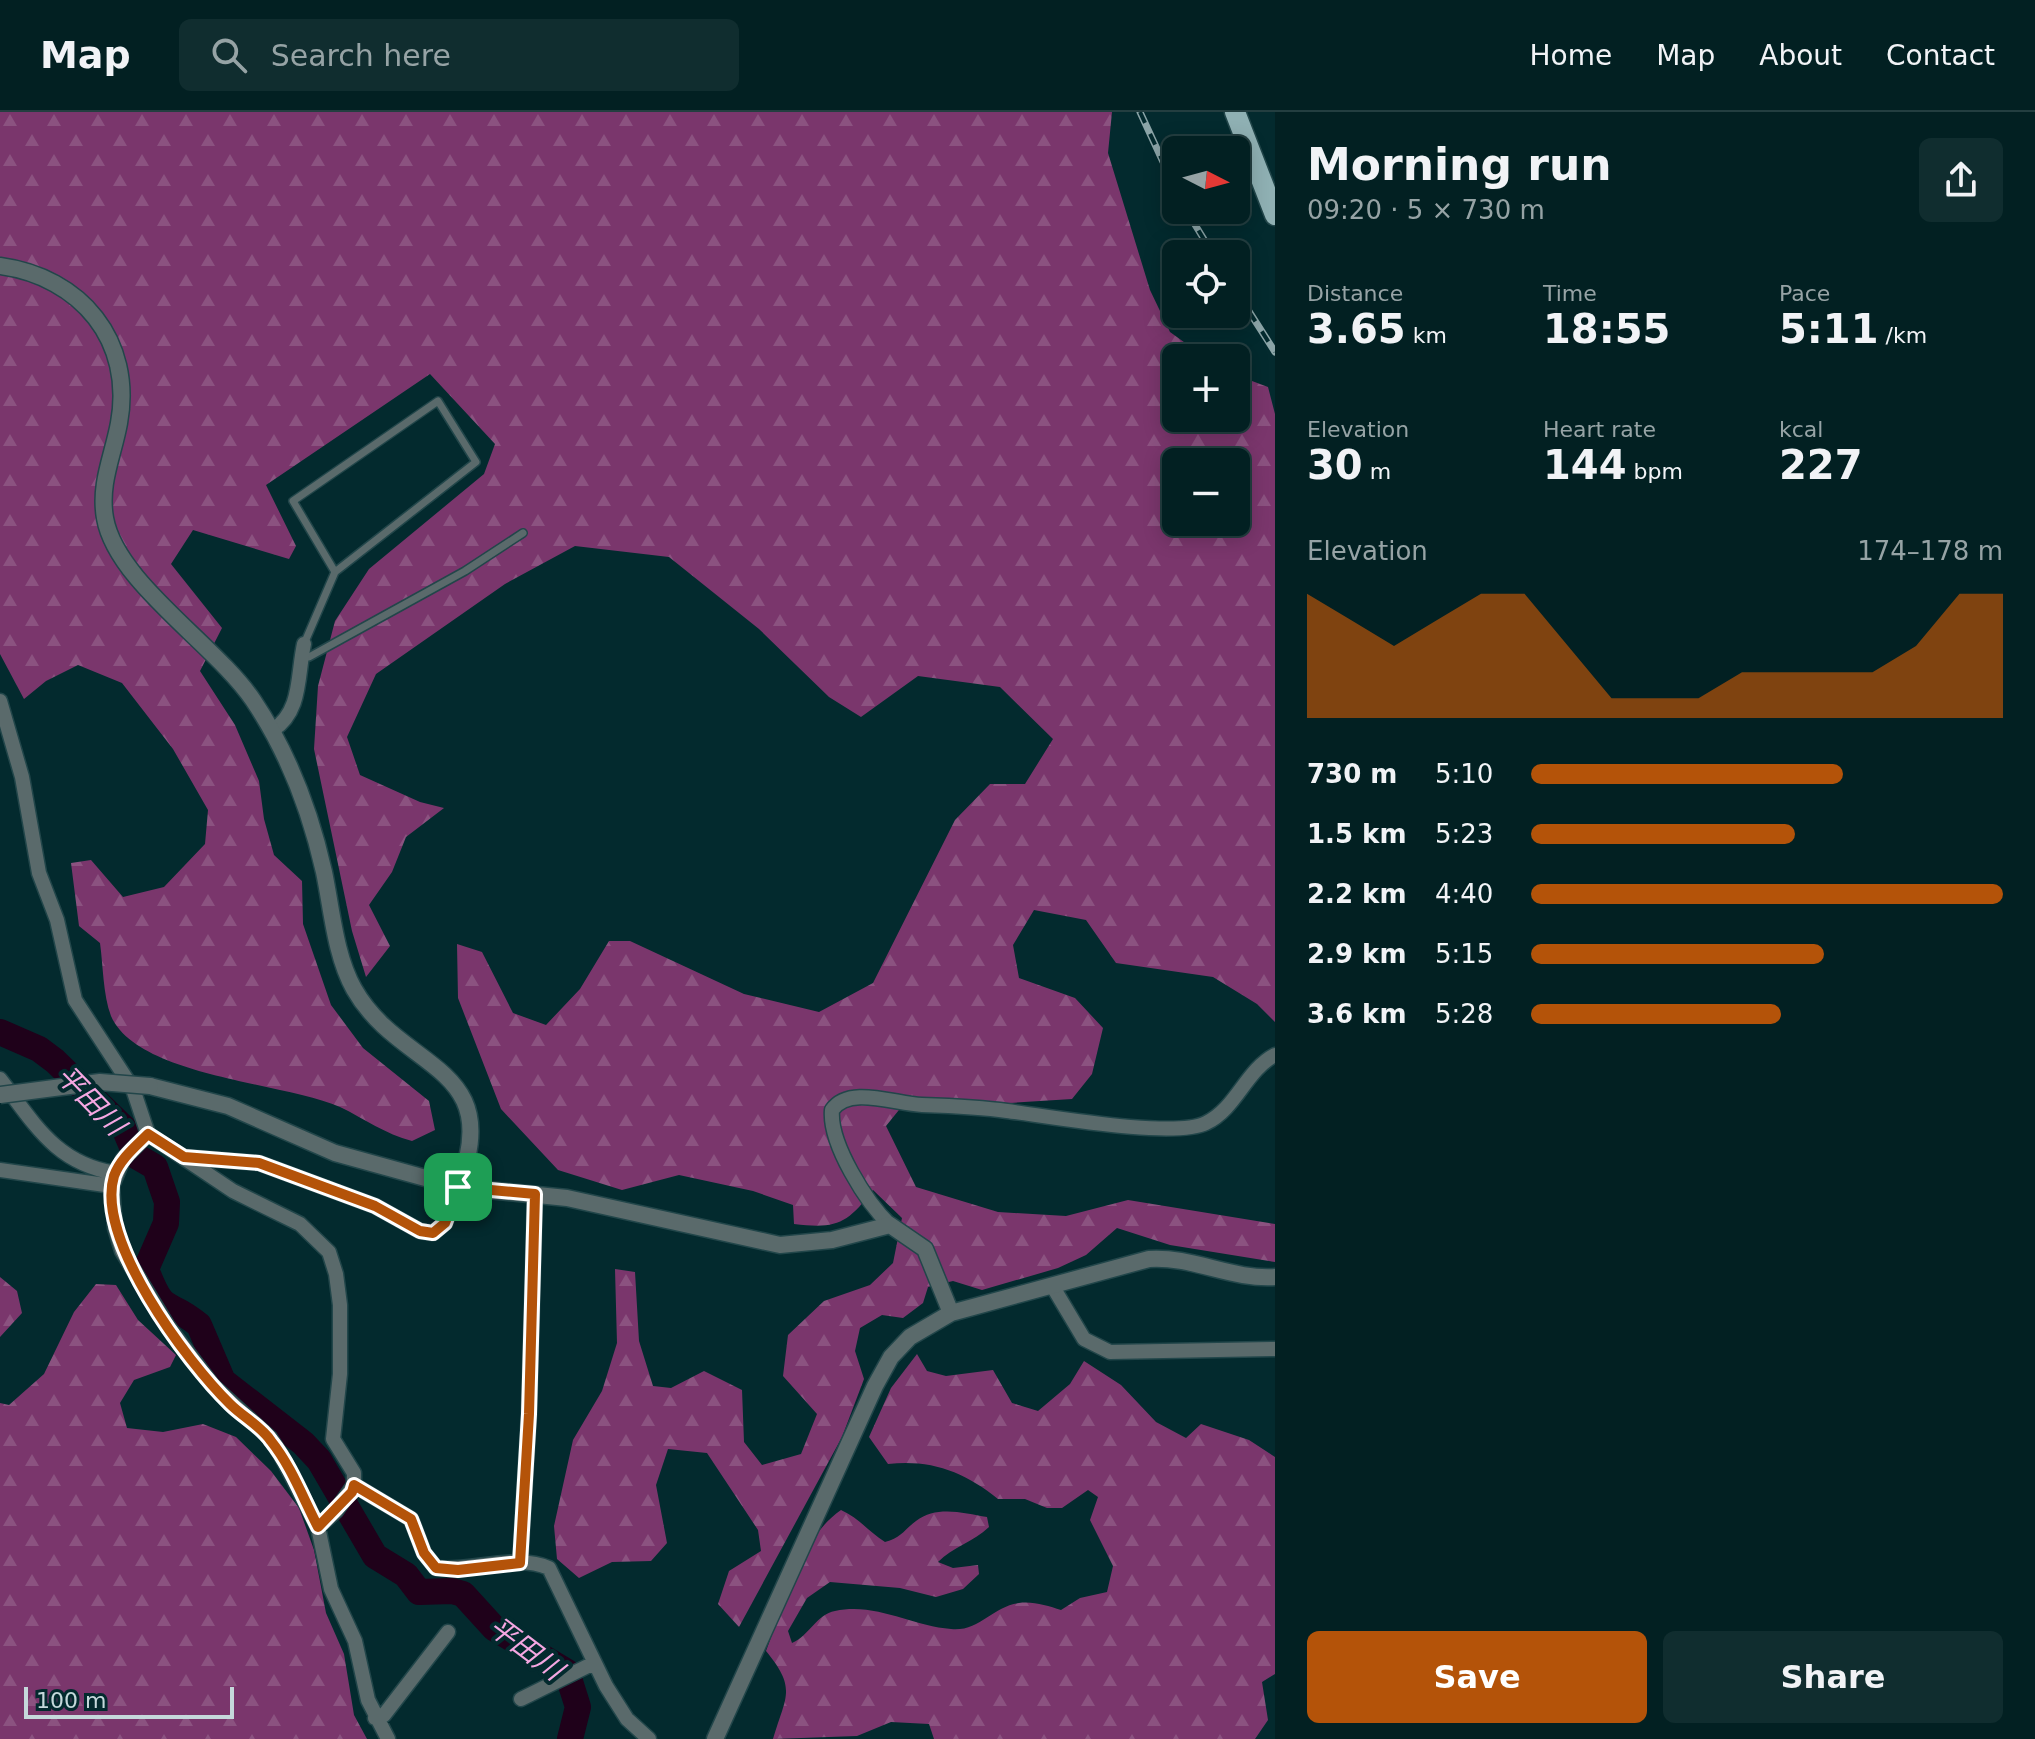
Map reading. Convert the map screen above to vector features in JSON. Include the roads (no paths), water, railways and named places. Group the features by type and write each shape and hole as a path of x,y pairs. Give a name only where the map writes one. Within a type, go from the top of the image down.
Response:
{"main road":[{"path":"1235,112 1275,215"}],"street":[{"path":"0,266 38,275 62,286 85,303 105,328 118,358 123,390 104,489 105,520 114,542 133,573 227,666 273,730 310,817 340,951 352,987 390,1033 443,1071 458,1087 472,1124 471,1147 458,1187 445,1223 433,1233 420,1231 375,1206 259,1163 184,1157"},
{"path":"273,730 291,716 296,702 303,650"},
{"path":"0,701 22,777 39,873 57,920 75,1000 133,1089 148,1134 233,1191 300,1224 329,1252 340,1305 340,1374 333,1439 354,1473 350,1491 336,1511 318,1527"},
{"path":"951,1313 925,1249 890,1225 870,1206 835,1133 832,1110 840,1099 850,1096 905,1105 967,1106 1131,1126 1204,1125 1226,1107 1265,1061 1275,1055"},
{"path":"0,1079 65,1156 114,1179"},
{"path":"0,1095 100,1082 150,1086 228,1106 335,1153 458,1187 535,1194 780,1245 832,1240 890,1225"},
{"path":"148,1134 114,1179 115,1228 122,1251 213,1386 270,1438 318,1527 331,1589 358,1651 375,1718 388,1739"},
{"path":"0,1170 114,1179"},
{"path":"520,1563 529,1414 535,1194"},
{"path":"715,1739 891,1357 910,1337 951,1313 1149,1259 1171,1258 1251,1276 1275,1277"},
{"path":"1053,1287 1084,1339 1110,1352 1275,1349"},
{"path":"350,1491 411,1519 424,1553 436,1568 458,1570 520,1563 540,1564 555,1576 594,1663 627,1719 649,1739"},
{"path":"375,1718 384,1715 448,1632"},
{"path":"521,1699 594,1663"}],"lane":[{"path":"335,572 293,501 438,401 476,462 335,572 303,650 309,657 465,571 523,533"}],"waterway":[{"name":"平田川","path":"0,1032 39,1049 55,1061 124,1128 136,1156 155,1167 167,1202 166,1223 146,1269 162,1301 199,1325 223,1381 303,1443 319,1460 375,1556 406,1575 419,1592 452,1591 463,1594 494,1628 567,1672 578,1707 570,1739"}],"railway":[{"path":"1140,112 1162,160"},
{"path":"1195,224 1204,240"},
{"path":"1250,313 1275,352"}]}
